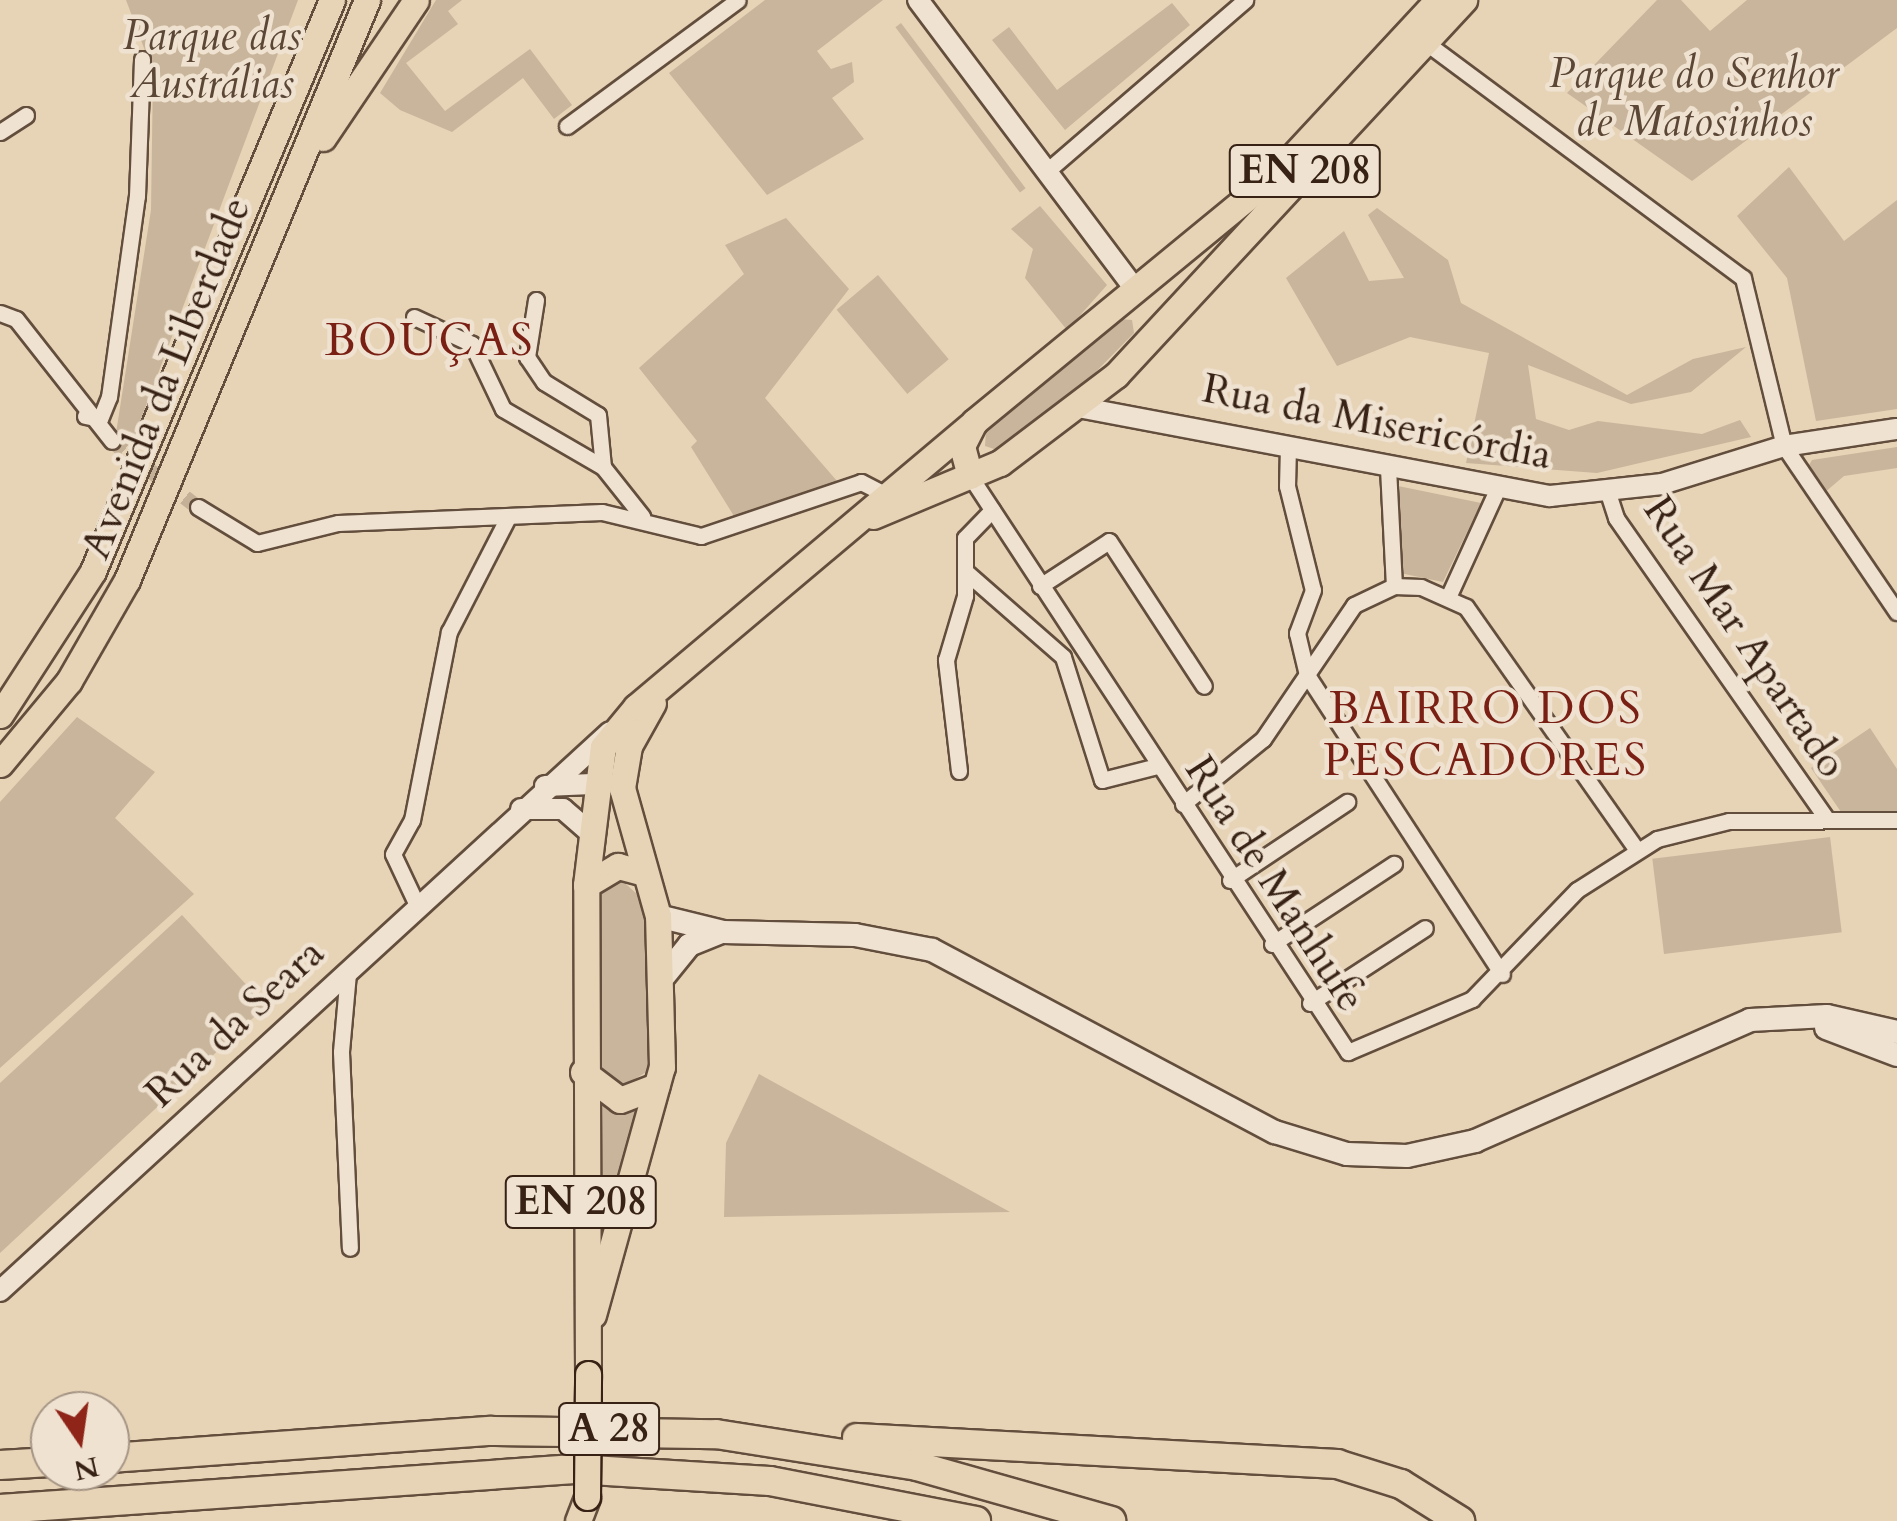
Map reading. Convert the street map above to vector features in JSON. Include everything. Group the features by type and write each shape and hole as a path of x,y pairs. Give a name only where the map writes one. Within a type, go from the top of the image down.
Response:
{"highway":[{"name":"A 28","path":"130,1457 547,1429 800,1444 1002,1486 1111,1521"},
{"path":"800,1444 841,1437 1336,1464 1401,1484 1460,1521"},
{"path":"0,1465 30,1463"},
{"name":"A 28","path":"0,1509 396,1478 692,1474 976,1521"},
{"path":"78,1521 396,1478"}],"main road":[{"path":"264,157 316,0"},
{"name":"Avenida da Liberdade","path":"0,715 93,571 332,0"},
{"name":"Avenida da Liberdade","path":"0,764 70,681 127,580 366,0"},
{"path":"240,303 318,146 416,0"},
{"name":"EN 208","path":"1134,288 1278,172 1438,0"},
{"name":"EN 208","path":"1147,342 1464,0"},
{"path":"1134,288 1149,309 1147,342 1078,408 970,476 962,446 974,422 1134,288"},
{"name":"EN 208","path":"588,1331 656,1086 664,975 658,916 625,812 629,746 671,679 859,522 883,493 974,422"},
{"name":"EN 208","path":"859,522 970,476"},
{"path":"612,731 671,679"},
{"name":"EN 208","path":"588,1331 583,1072 588,831 592,784 612,731"},
{"path":"592,784 625,812"},
{"path":"586,885 618,866 644,873"},
{"path":"658,916 723,932 855,935 932,950 1275,1132 1347,1154 1408,1156 1476,1142 1695,1042 1781,1014 1897,1032"},
{"path":"664,975 688,945 723,932"},
{"path":"1695,1042 1805,1026 1897,1054"},
{"path":"583,1072 620,1100 656,1086"},
{"path":"588,1331 588,1515"}],"street":[{"path":"567,126 738,0"},
{"path":"918,0 1134,288"},
{"path":"1047,172 1245,0"},
{"path":"1425,42 1743,278 1784,446 1897,612"},
{"path":"85,416 100,419 109,397 137,196 142,59"},
{"path":"0,132 26,115"},
{"path":"536,300 527,357 544,382 598,415 604,467"},
{"path":"0,313 16,319 85,416 112,441"},
{"path":"414,318 472,344 503,409 527,430 604,467 650,520"},
{"name":"Rua da Misericórdia","path":"1116,375 1137,414"},
{"name":"Rua da Misericórdia","path":"1078,408 1137,414 1496,490 1608,492 1784,446 1897,428"},
{"path":"1288,446 1287,486 1312,590 1297,633 1307,674 1502,974"},
{"path":"1388,468 1394,586"},
{"name":"Rua de Manhufe","path":"970,476 1336,1044 1357,1052 1438,1019 1502,974 1577,890 1636,849 1729,821 1897,820"},
{"path":"198,507 245,539 270,542 338,523 508,519 602,512 650,520 701,536 861,482 883,493"},
{"path":"1450,593 1496,490"},
{"name":"Rua Mar Apartado","path":"1608,492 1616,518 1827,819"},
{"path":"960,770 946,660 966,572 968,528 992,510"},
{"path":"417,905 393,854 412,820 449,632 508,519"},
{"path":"1040,586 1110,541 1204,686"},
{"path":"966,572 1063,657 1102,780 1157,766"},
{"path":"1183,804 1244,759 1307,674 1345,614 1394,586 1450,593 1636,849"},
{"name":"Rua da Seara","path":"0,1291 542,787 612,731"},
{"path":"542,787 592,784"},
{"path":"1230,880 1347,802"},
{"path":"520,809 563,808 588,831"},
{"path":"1272,944 1394,864"},
{"path":"1310,1003 1425,928"},
{"path":"349,969 341,1052 350,1248"}],"green space":[{"name":"Parque das Austrálias","path":"126,0 298,0 132,443 116,433 151,210 153,72"},
{"path":"436,0 462,0 448,11 458,24 406,63 445,111 530,49 572,105 554,119 523,78 452,132 400,110 380,93"},
{"path":"765,0 883,0 817,51 831,69 852,62 854,82 832,98 864,139 767,195 669,73"},
{"name":"Parque do Senhor de Matosinhos","path":"1657,0 1681,0 1710,31 1747,0 1897,0 1897,28 1692,181 1567,93"},
{"path":"1172,3 1190,25 1065,130 992,40 1009,27 1057,90"},
{"path":"901,23 1026,188 1020,193 895,27"},
{"path":"1789,167 1844,241 1897,200 1897,409 1816,421 1787,278 1737,216"},
{"path":"1040,206 1107,285 1067,330 1025,278 1033,249 1011,229"},
{"path":"1377,208 1448,260 1461,303 1627,395 1693,359 1746,347 1691,392 1631,404 1528,365 1536,419 1569,430 1598,421 1702,434 1740,420 1751,437 1597,473 1466,463 1489,353 1410,337 1337,366 1286,278 1344,231 1369,281 1404,278 1368,215"},
{"path":"786,218 849,289 765,398 837,481 739,524 691,447 697,441 639,368 744,274 725,245"},
{"path":"878,275 949,359 907,394 837,310"},
{"path":"1119,319 1132,320 1134,333 1077,391 997,450 985,446 986,432"},
{"path":"1897,447 1897,468 1844,476 1824,493 1807,469 1812,460"},
{"path":"1398,486 1481,503 1443,582 1400,573"},
{"path":"77,717 155,772 115,818 194,894 0,1068 0,802"},
{"path":"1870,728 1897,769 1897,812 1841,812 1811,768"},
{"path":"1830,837 1842,932 1664,954 1652,859"},
{"path":"618,877 647,903 653,1068 620,1088 596,1068 594,891"},
{"path":"182,915 266,1006 0,1253 0,1083"},
{"path":"759,1074 1010,1212 724,1217 726,1143"},
{"path":"595,1097 609,1106 640,1102 606,1225 589,1223"}],"tunnel":[{"path":"112,441 198,507"}],"district":[{"name":"BOUÇAS","path":"430,341"},
{"name":"BAIRRO DOS PESCADORES","path":"1486,735"}]}
